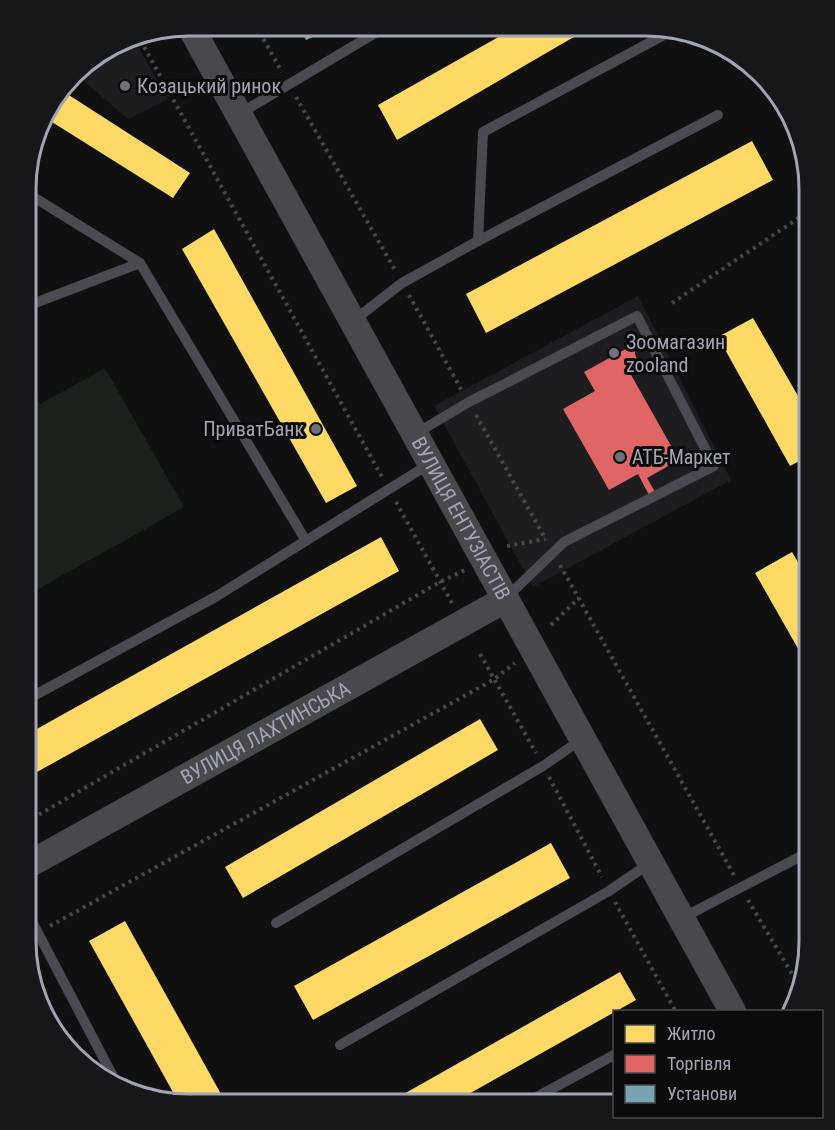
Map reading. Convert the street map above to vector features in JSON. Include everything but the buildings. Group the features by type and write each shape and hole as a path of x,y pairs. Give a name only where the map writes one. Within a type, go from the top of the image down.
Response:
{"street":[{"name":"ВУЛИЦЯ ЕНТУЗІАСТІВ","path":"196,36 682,918 726,1005"},
{"name":"ВУЛИЦЯ ЛАХТИНСЬКА","path":"36,860 506,598"}],"lane":[{"path":"239,114 370,36"},
{"path":"478,241 483,132 661,37"},
{"path":"353,321 402,283 718,115"},
{"path":"36,199 140,263 306,541"},
{"path":"36,303 140,263"},
{"path":"415,434 469,402 637,316 714,466 564,542 506,598"},
{"path":"36,695 217,596 431,463"},
{"path":"276,923 543,766 583,738"},
{"path":"682,918 799,857"},
{"path":"340,1045 609,891 650,863"},
{"path":"37,933 112,1074"},
{"path":"543,1094 613,1056"}],"path":[{"path":"262,36 741,888 794,978"},
{"path":"142,43 457,611"},
{"path":"672,303 799,218"},
{"path":"507,546 545,538"},
{"path":"36,816 440,582 468,569"},
{"path":"550,625 579,598"},
{"path":"480,654 675,1010"},
{"path":"37,933 493,680 522,657"}],"shaded area":[{"name":"Козацький ринок","path":"137,45 168,99 128,119 82,80 112,56"},
{"path":"638,296 731,480 533,587 434,406"},
{"path":"105,368 184,507 36,590 36,397 40,404"}],"place":[{"name":"Козацький ринок","path":"125,86"},
{"name":"Зоомагазин zooland","path":"614,353"},
{"name":"ПриватБанк","path":"316,429"},
{"name":"АТБ-Маркет","path":"620,457"}]}
